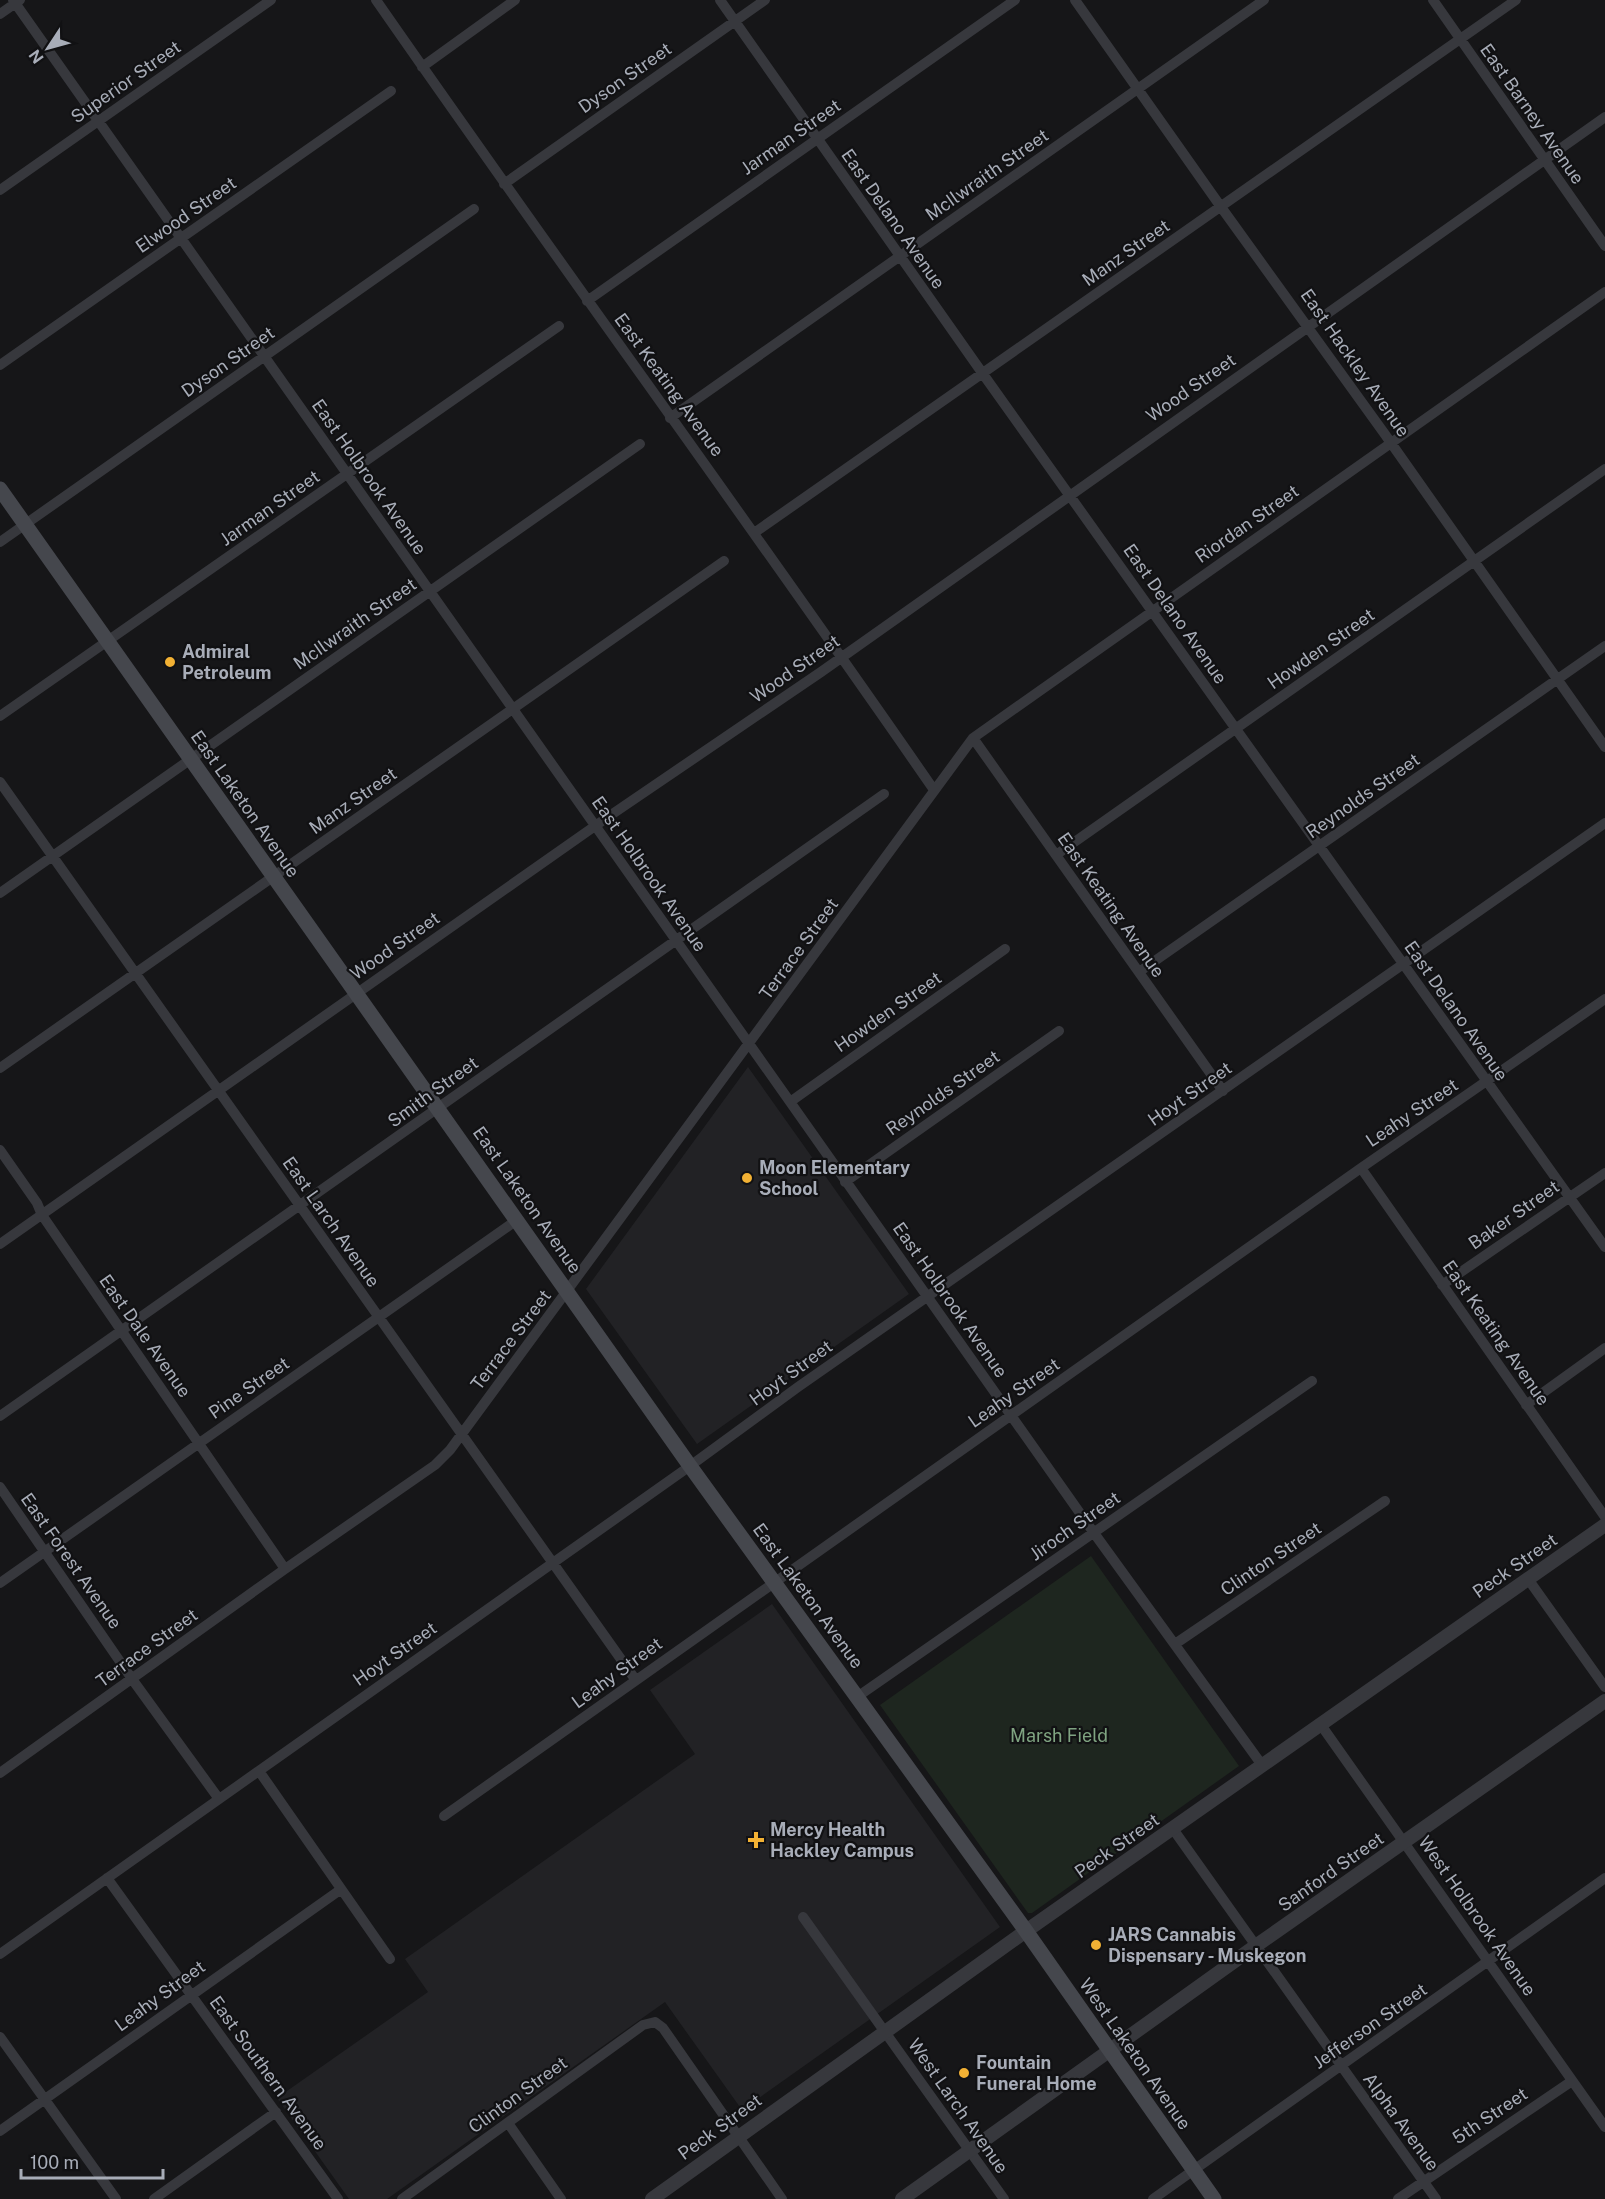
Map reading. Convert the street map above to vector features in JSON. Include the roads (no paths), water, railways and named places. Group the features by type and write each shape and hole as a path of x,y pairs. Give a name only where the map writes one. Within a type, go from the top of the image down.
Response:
{"main road":[{"name":"East Laketon Avenue","path":"0,489 690,1466 1026,1931"},
{"name":"West Laketon Avenue","path":"1026,1931 1214,2199"}],"street":[{"name":"Superior Street","path":"0,190 271,0"},
{"name":"East Keating Avenue","path":"376,0 934,790"},
{"path":"422,67 515,0"},
{"name":"East Delano Avenue","path":"720,0 983,374 1605,1247"},
{"name":"Dyson Street","path":"504,184 765,0"},
{"name":"Jarman Street","path":"587,301 1015,0"},
{"name":"East Hackley Avenue","path":"1075,0 1221,207 1308,325 1605,747"},
{"name":"McIlwraith Street","path":"670,418 1264,0"},
{"name":"East Barney Avenue","path":"1433,0 1605,246"},
{"name":"Manz Street","path":"754,533 1516,0"},
{"name":"East Holbrook Avenue","path":"16,1 789,1102 929,1296 1094,1533 1262,1765"},
{"path":"0,14 16,1"},
{"name":"Elwood Street","path":"0,365 391,91"},
{"name":"Wood Street","path":"0,1244 595,826 841,657 1605,117"},
{"name":"Dyson Street","path":"0,542 474,208"},
{"name":"Riordan Street","path":"926,803 974,738 1605,292"},
{"name":"Jarman Street","path":"0,716 559,327"},
{"name":"McIlwraith Street","path":"0,893 640,444"},
{"name":"Howden Street","path":"1056,855 1605,469"},
{"name":"Manz Street","path":"0,1068 724,561"},
{"name":"Reynolds Street","path":"1139,972 1605,646"},
{"name":"East Keating Avenue","path":"974,738 1223,1091"},
{"name":"East Larch Avenue","path":"0,782 635,1679"},
{"name":"Smith Street","path":"0,1416 884,794"},
{"name":"Terrace Street","path":"0,1773 285,1569 435,1465 462,1435 926,803"},
{"name":"Hoyt Street","path":"0,1954 690,1466 798,1387 1605,823"},
{"name":"Howden Street","path":"789,1102 1005,949"},
{"name":"Leahy Street","path":"444,1816 774,1581 1605,999"},
{"name":"Reynolds Street","path":"846,1182 1059,1032"},
{"name":"East Dale Avenue","path":"0,1150 37,1203 42,1215 285,1569"},
{"name":"East Keating Avenue","path":"1361,1168 1605,1517"},
{"name":"Baker Street","path":"1442,1285 1605,1173"},
{"name":"Pine Street","path":"0,1583 517,1220"},
{"path":"1526,1405 1605,1348"},
{"name":"Jiroch Street","path":"857,1697 1312,1381"},
{"name":"East Forest Avenue","path":"0,1487 132,1679 219,1799"},
{"name":"Clinton Street","path":"1175,1644 1385,1501"},
{"name":"Peck Street","path":"652,2199 1026,1931 1605,1525"},
{"path":"1528,1579 1605,1687"},
{"name":"Sanford Street","path":"902,2199 1257,1945 1605,1701"},
{"name":"West Holbrook Avenue","path":"1321,1725 1605,2127"},
{"path":"259,1771 390,1959"},
{"name":"Alpha Avenue","path":"1173,1829 1436,2199"},
{"name":"East Southern Avenue","path":"107,1878 338,2199"},
{"name":"Jefferson Street","path":"1153,2199 1605,1878"},
{"name":"Leahy Street","path":"0,2131 340,1890"},
{"path":"803,1917 885,2032"},
{"name":"Clinton Street","path":"402,2199 643,2025 655,2022 663,2028 738,2136"},
{"name":"West Larch Avenue","path":"885,2032 1004,2199"},
{"path":"0,2037 116,2199"},
{"name":"5th Street","path":"1398,2199 1572,2081"},
{"path":"154,2199 276,2112"},
{"path":"508,2124 561,2199"},
{"path":"738,2136 782,2199"}],"place":[{"name":"Admiral Petroleum","path":"170,662"},
{"name":"Moon Elementary School","path":"747,1178"},
{"name":"Mercy Health Hackley Campus","path":"756,1840"},
{"name":"JARS Cannabis Dispensary - Muskegon","path":"1096,1945"},
{"name":"Fountain Funeral Home","path":"964,2073"}],"park label":[{"name":"Marsh Field","path":"1059,1736"}]}
